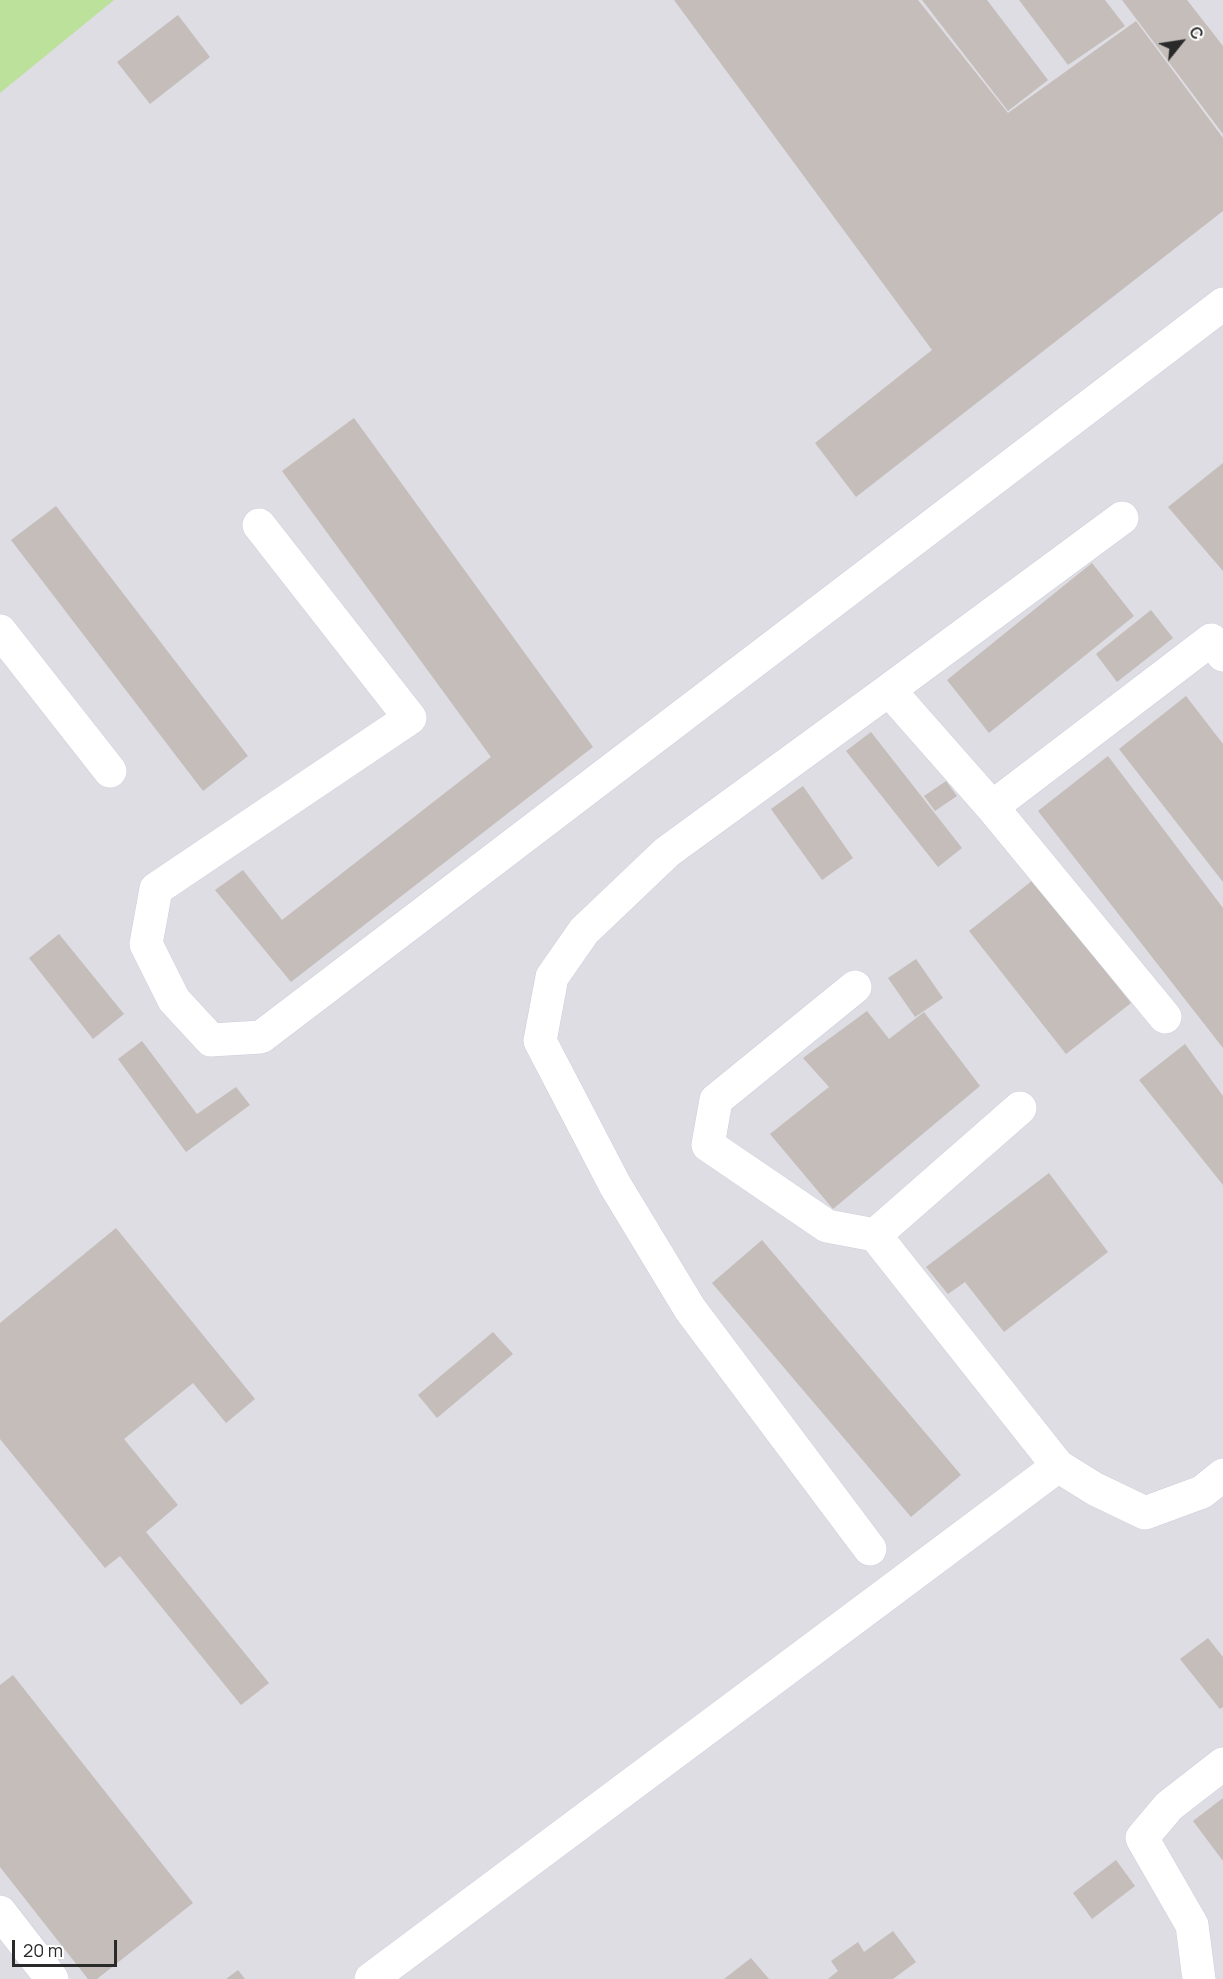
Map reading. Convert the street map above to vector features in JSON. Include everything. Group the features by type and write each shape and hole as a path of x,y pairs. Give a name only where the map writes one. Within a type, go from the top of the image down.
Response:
{"lane":[{"path":"259,525 410,718 156,889 146,944 174,1000 211,1040 261,1037 1223,304"},
{"path":"870,1549 690,1309 615,1185 540,1041 552,977 584,930 667,852 1122,518"},
{"path":"0,631 110,771"},
{"path":"992,807 1211,640 1223,655"},
{"path":"890,690 992,807 1165,1017"},
{"path":"855,987 716,1100 708,1145 827,1226 875,1235 1058,1466 1095,1489 1145,1513 1202,1492 1223,1475"},
{"path":"875,1235 1020,1108"},
{"path":"371,1979 1058,1466"},
{"path":"1198,1979 1192,1925 1142,1838 1169,1806 1223,1764"},
{"path":"0,1912 52,1979"}],"shaded area":[{"path":"0,0 1223,0 1223,1979 0,1979"}],"green space":[{"path":"0,0 114,0 0,93"}],"building":[{"path":"674,0 918,0 1008,113 1136,21 1223,138 1223,211 856,497 815,443 932,350"},
{"path":"922,0 987,0 1048,80 1008,111"},
{"path":"1019,0 1105,0 1125,26 1068,65"},
{"path":"1122,0 1187,0 1223,46 1223,134"},
{"path":"178,15 210,57 150,104 117,62"},
{"path":"354,418 593,747 291,982 215,890 243,870 282,920 491,757 282,471"},
{"path":"1223,463 1223,571 1168,507"},
{"path":"56,506 248,756 203,791 11,540"},
{"path":"1092,563 1134,616 989,733 947,680"},
{"path":"1151,610 1173,638 1117,682 1096,654"},
{"path":"1186,696 1223,744 1223,882 1119,749"},
{"path":"871,732 962,848 938,867 846,751"},
{"path":"1108,756 1223,908 1223,1048 1038,811"},
{"path":"946,781 957,796 935,811 924,796"},
{"path":"803,786 853,858 822,880 771,809"},
{"path":"1033,880 1131,1003 1066,1054 969,931"},
{"path":"59,934 124,1014 93,1039 29,958"},
{"path":"916,959 943,998 915,1017 888,978"},
{"path":"867,1011 889,1039 924,1012 980,1086 833,1209 770,1134 829,1087 803,1058"},
{"path":"142,1041 197,1114 236,1087 250,1105 186,1152 118,1059"},
{"path":"1185,1044 1223,1096 1223,1185 1139,1080"},
{"path":"1049,1173 1108,1252 1004,1332 965,1282 948,1294 926,1267"},
{"path":"116,1228 255,1399 226,1423 193,1383 124,1439 178,1505 146,1532 269,1683 241,1705 120,1556 105,1568 0,1439 0,1323"},
{"path":"762,1240 961,1475 911,1517 712,1283"},
{"path":"493,1332 513,1354 437,1418 418,1395"},
{"path":"1208,1638 1223,1657 1223,1707 1220,1709 1180,1659"},
{"path":"13,1675 193,1903 97,1979 88,1979 0,1867 0,1685"},
{"path":"1223,1798 1223,1861 1193,1821"},
{"path":"1116,1860 1135,1886 1092,1919 1073,1893"},
{"path":"893,1931 916,1962 893,1979 828,1979 838,1971 831,1961 858,1942 864,1952"},
{"path":"751,1958 769,1979 724,1979"},
{"path":"238,1970 245,1979 226,1979"}]}
